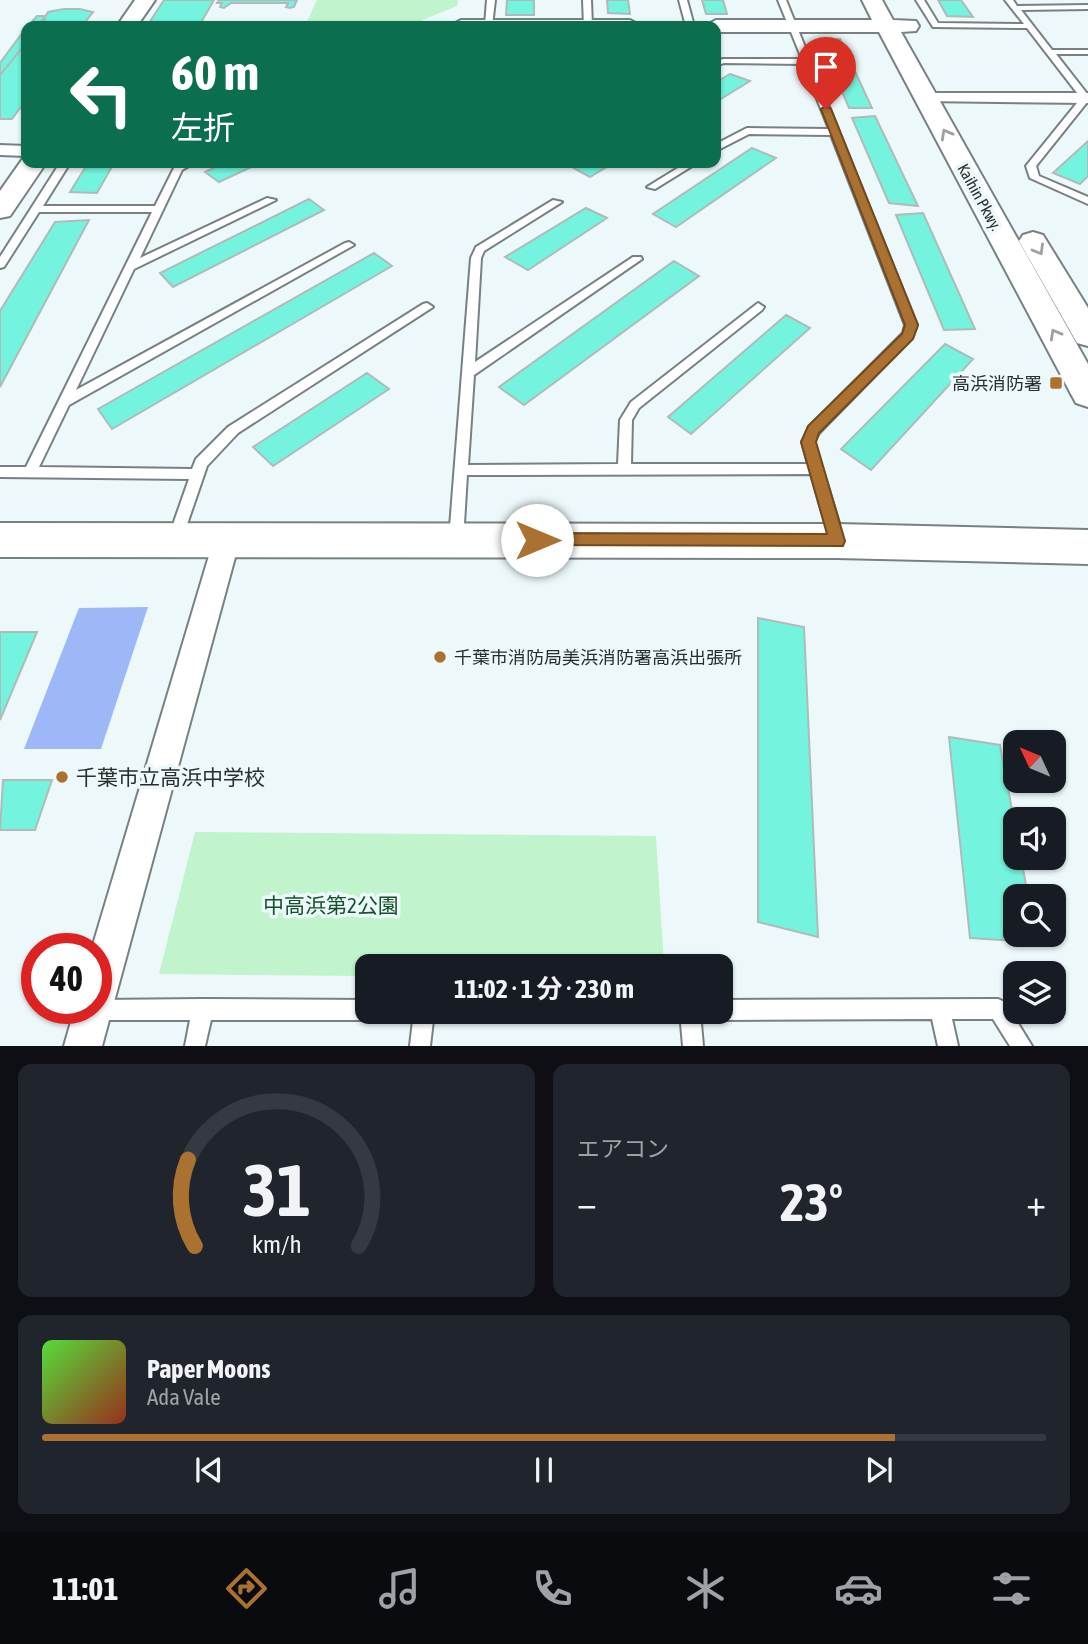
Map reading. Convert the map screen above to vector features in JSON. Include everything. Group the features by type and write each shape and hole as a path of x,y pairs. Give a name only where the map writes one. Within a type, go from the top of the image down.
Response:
{"street":[{"path":"130,21 145,0"},
{"name":"Kaihin Pkwy.","path":"872,0 896,17 1088,394"},
{"path":"721,26 792,26 896,17"},
{"path":"938,98 1087,98"},
{"name":"Kaihin Pkwy.","path":"938,98 1088,335"},
{"path":"0,150 21,150"},
{"path":"0,210 29,168"},
{"path":"112,946 227,539"},
{"path":"0,540 837,541 1088,547"},
{"path":"83,1045 89,1024"}],"lane":[{"path":"489,21 491,0"},
{"path":"587,0 588,21"},
{"path":"683,0 689,21"},
{"path":"782,0 911,325 908,335 814,430 808,442 837,541"},
{"path":"920,0 936,25 1030,26"},
{"path":"1010,0 1087,98 1031,166 1035,178 1088,201"},
{"path":"1016,8 1088,7"},
{"path":"1051,52 1088,52"},
{"path":"721,62 806,62"},
{"path":"721,145 747,131 835,132"},
{"path":"0,265 62,168"},
{"path":"30,472 178,168"},
{"path":"652,187 684,168"},
{"path":"129,267 271,200"},
{"path":"456,540 476,258 480,249 557,202"},
{"path":"36,209 157,209"},
{"path":"64,402 348,245"},
{"path":"469,372 637,259"},
{"path":"175,539 195,474 201,463 233,430 427,307"},
{"path":"624,470 626,420 635,405 758,307"},
{"path":"462,470 815,469"},
{"path":"0,472 195,474"},
{"path":"112,1006 355,1010"},
{"path":"195,1045 203,1009"},
{"path":"940,1009 948,1045"},
{"path":"733,1010 998,1009 1022,1045"},
{"path":"420,1045 423,1024"},
{"path":"691,1024 693,1045"}],"green space":[{"path":"317,0 458,0 457,6 420,21 307,21"},
{"name":"中高浜第2公園","path":"195,832 656,836 663,954 355,954 355,976 159,974"}],"water":[{"path":"148,607 101,749 24,749 79,608"}],"building":[{"path":"164,0 214,0 202,21 150,21"},
{"path":"219,0 297,0 294,7 290,8 286,7 288,3 231,3 224,8 220,7 222,3 217,3"},
{"path":"507,0 534,0 534,15 506,15"},
{"path":"607,0 628,0 630,14 608,13"},
{"path":"702,0 723,0 727,14 706,14"},
{"path":"938,0 961,0 973,17 947,16"},
{"path":"80,9 93,12 86,21 43,21 48,12"},
{"path":"37,16 45,16 42,20 44,21 32,21"},
{"path":"21,35 21,49 0,75 0,63"},
{"path":"840,39 872,108 849,108 820,40"},
{"path":"21,49 21,107 12,119 0,119 0,75"},
{"path":"730,74 750,81 721,99 721,79"},
{"path":"875,116 918,206 889,203 852,118"},
{"path":"1088,141 1088,176 1080,184 1053,173"},
{"path":"752,148 776,158 676,227 653,214"},
{"path":"85,168 111,168 97,193 70,192"},
{"path":"213,168 249,168 219,182 205,172"},
{"path":"574,168 605,168 590,177"},
{"path":"309,199 324,210 173,287 160,273"},
{"path":"586,208 607,218 528,270 505,257"},
{"path":"923,213 975,329 944,330 896,215"},
{"path":"89,220 0,387 0,311 55,222"},
{"path":"374,253 392,266 112,429 98,409"},
{"path":"674,261 699,276 524,405 499,387"},
{"path":"786,315 810,328 691,434 668,417"},
{"path":"945,344 973,359 871,470 841,449"},
{"path":"367,373 389,389 273,466 253,447"},
{"path":"758,618 804,627 818,937 758,922"},
{"path":"0,632 37,632 0,720"},
{"path":"949,737 1000,745 1003,793 1009,793 1011,807 1003,807 1003,870 1023,870 1026,884 1003,884 1003,940 970,938"},
{"path":"3,780 52,780 35,830 0,830"}],"place":[{"name":"高浜消防署","path":"1056,383"},
{"name":"千葉市消防局美浜消防署高浜出張所","path":"440,657"},
{"name":"千葉市立高浜中学校","path":"62,777"}],"route":[{"path":"537,540 837,541 808,442 814,430 908,335 911,325 826,109"}]}
